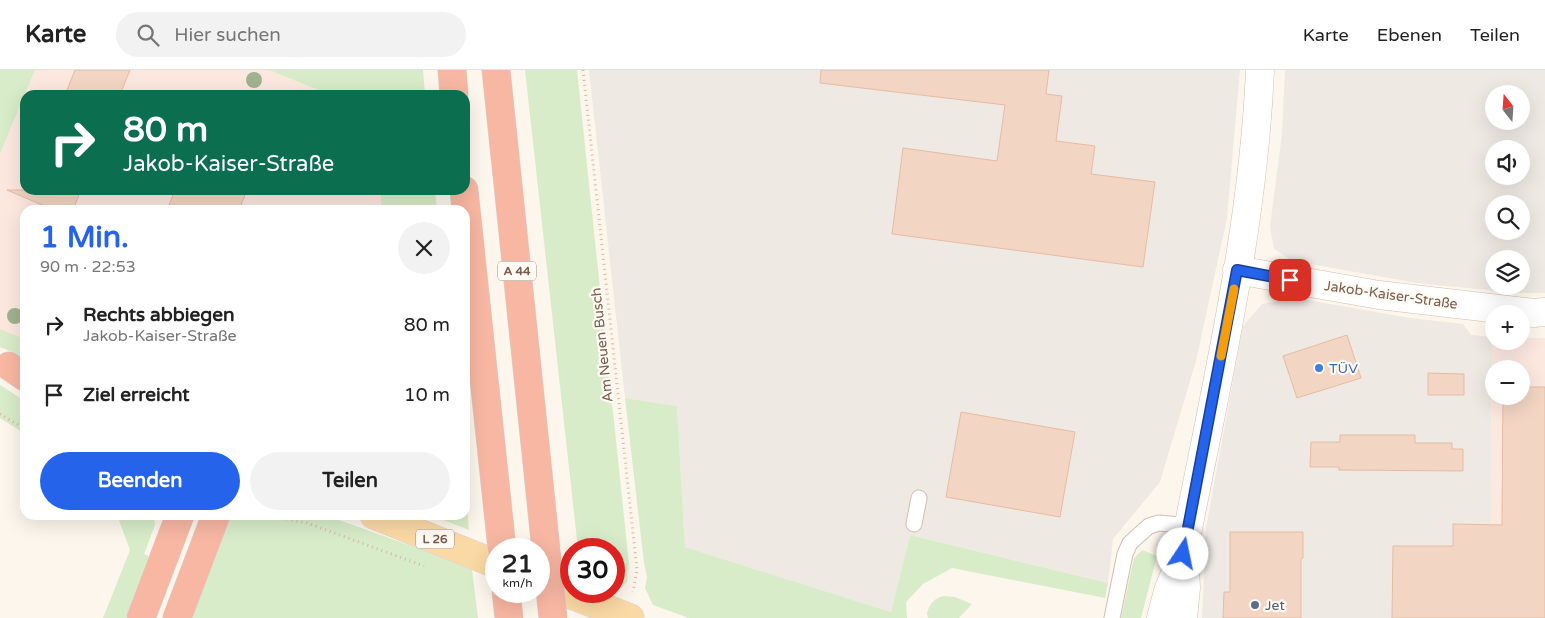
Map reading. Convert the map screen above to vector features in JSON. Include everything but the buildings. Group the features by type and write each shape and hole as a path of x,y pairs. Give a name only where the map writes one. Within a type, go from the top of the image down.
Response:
{"highway":[{"path":"452,70 454,90"},
{"name":"A 44","path":"496,70 552,618"},
{"path":"470,247 501,538"},
{"path":"164,557 165,520"},
{"path":"141,618 178,520"},
{"path":"177,618 214,520"},
{"path":"507,603 508,618"}],"main road":[{"name":"L 26","path":"386,520 485,560"},
{"path":"550,586 627,617"}],"street":[{"path":"1161,618 1168,592 1183,554 1237,270 1252,168 1260,70"},
{"name":"Jakob-Kaiser-Straße","path":"1237,270 1379,295 1534,314 1545,312"},
{"path":"1183,554 1186,588 1183,618"}],"lane":[{"path":"914,524 919,498"},
{"path":"1112,618 1125,554 1130,543 1149,526 1160,523 1189,526"}],"path":[{"name":"Am Neuen Busch","path":"583,70 637,570 627,617"},
{"path":"0,414 20,425"},
{"path":"292,520 307,523 432,568"}],"shaded area":[{"path":"35,70 269,70 318,90 27,90"},
{"path":"589,70 1240,70 1227,218 1196,361 1160,482 1113,539 1108,583 910,535 891,612 685,547 677,406 625,398"},
{"path":"1285,70 1545,70 1545,293 1530,293 1530,250 1485,250 1485,290 1417,283 1293,261 1274,249 1270,227 1282,134"},
{"path":"20,106 20,195 380,195 382,205 20,205 20,337 0,329 0,154"},
{"path":"1296,298 1410,318 1463,324 1471,335 1485,336 1485,350 1492,350 1492,360 1485,360 1485,405 1492,405 1490,618 1202,618 1206,528 1243,326 1262,304"},
{"path":"1530,338 1545,338 1545,618 1490,618 1492,405 1530,405 1530,360 1492,360 1492,350 1530,350"}],"green space":[{"path":"0,70 35,70 27,90 20,90 20,106 0,154"},
{"path":"269,70 423,70 425,90 318,90"},
{"path":"525,70 577,70 629,564 627,582 625,584 625,538 577,538"},
{"path":"380,195 436,195 436,205 382,205"},
{"path":"0,329 20,337 20,355 0,347"},
{"path":"0,385 20,398 20,431 0,418"},
{"path":"625,398 677,406 685,547 891,612 910,535 1108,583 1105,598 952,568 923,584 906,602 907,618 689,618 653,605 645,588 647,577"},
{"path":"119,520 154,520 155,525 144,554 149,556 126,618 103,618 130,550"},
{"path":"227,520 339,520 472,570 478,618 192,618"},
{"path":"444,520 468,520 469,530"},
{"path":"1142,550 1157,556 1141,618 1121,618 1134,558"},
{"path":"945,596 955,597 972,604 959,618 928,618 927,613 931,603"}],"slow traffic":[{"path":"1221,356 1234,289"}],"place":[{"name":"TÜV","path":"1319,368"},
{"name":"Jet","path":"1255,605"}],"route":[{"path":"1183,554 1237,270 1290,280"}]}
